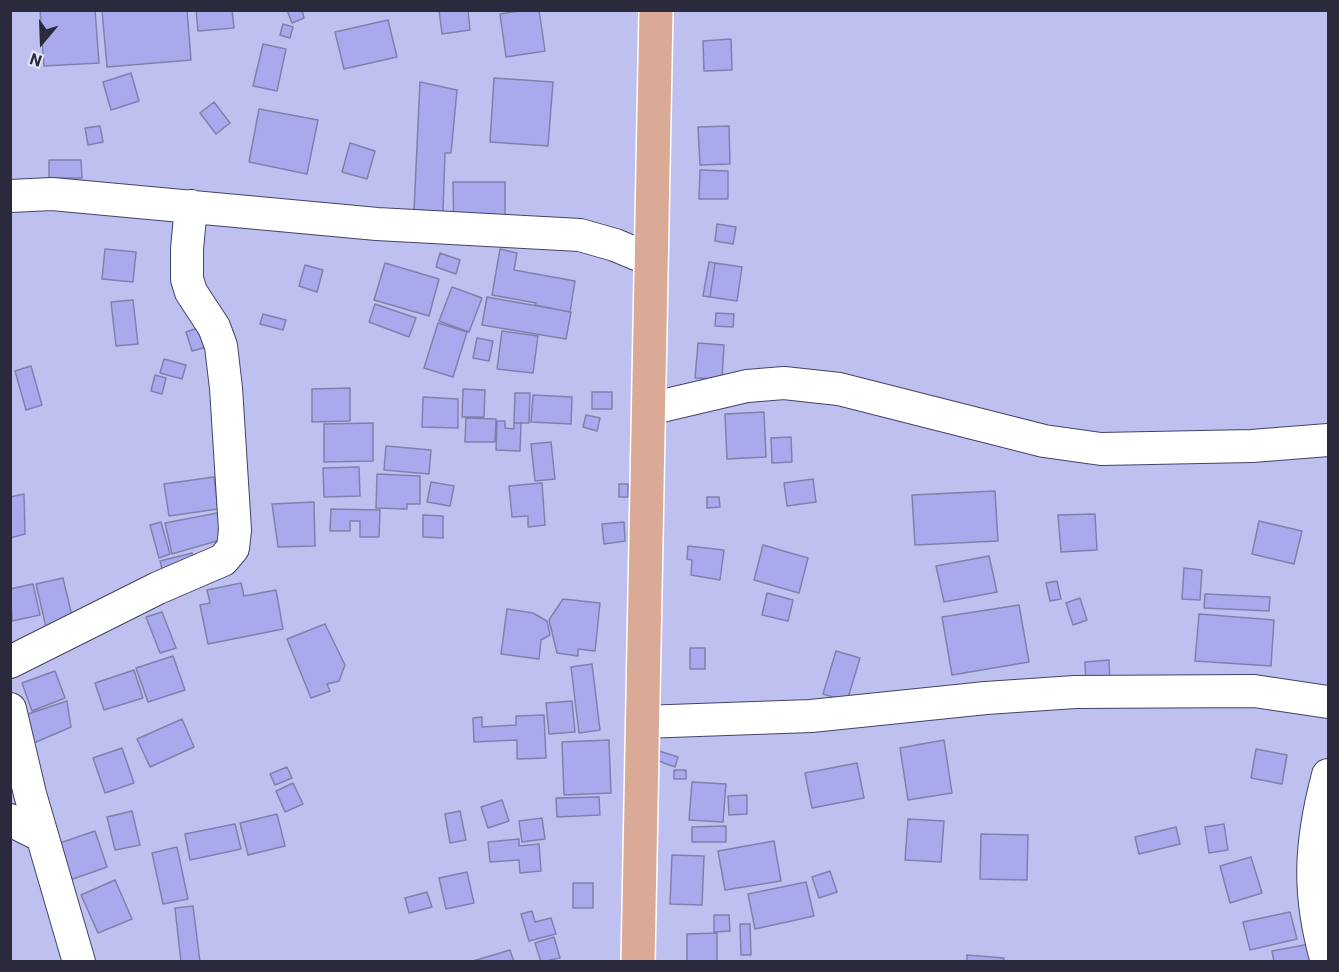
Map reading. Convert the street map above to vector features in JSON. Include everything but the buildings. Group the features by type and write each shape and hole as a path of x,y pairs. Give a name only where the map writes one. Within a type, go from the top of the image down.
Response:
{"main road":[{"path":"638,962 656,10"}],"street":[{"path":"10,196 52,194 377,224 580,235 651,260"},
{"path":"10,662 158,588 223,560 233,548 235,530 221,346 214,327 191,292 187,279 191,206"},
{"path":"649,409 747,386 784,383 839,389 1044,441 1101,449 1252,446 1329,440"},
{"path":"642,722 811,716 986,698 1076,692 1254,692 1329,702"},
{"path":"10,709 30,794 79,962"},
{"path":"1327,962 1313,893 1312,853 1329,775"},
{"path":"10,820 42,836"}]}
